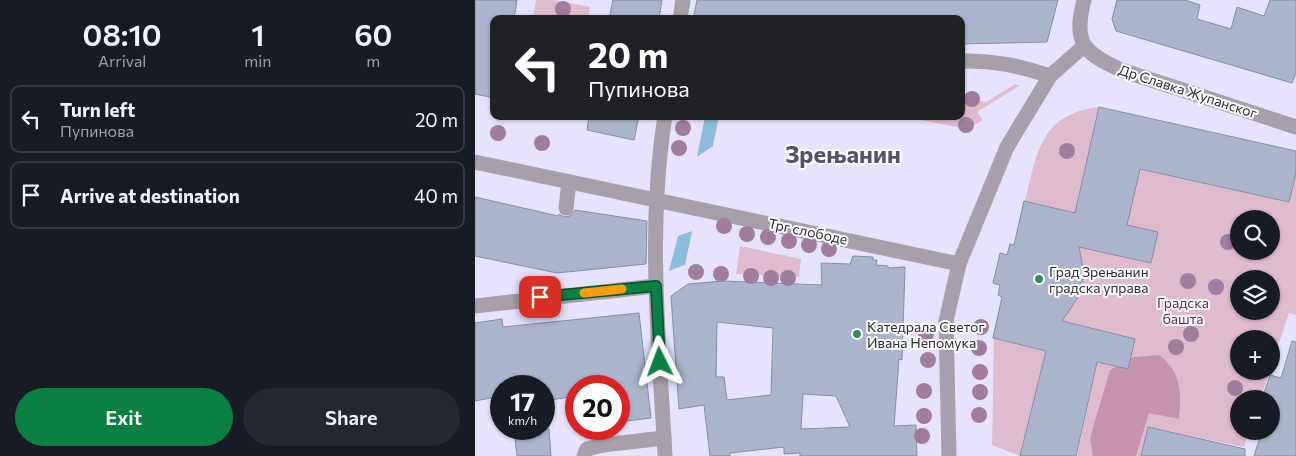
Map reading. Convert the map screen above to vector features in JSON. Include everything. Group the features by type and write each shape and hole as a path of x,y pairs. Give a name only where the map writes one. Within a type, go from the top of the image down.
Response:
{"street":[{"path":"681,15 683,0"},
{"path":"949,456 946,321 959,264 1007,147 1050,76 1084,46 1079,37 1078,26 1084,0"},
{"name":"Др Славка Жупанског","path":"1084,46 1100,60 1121,70 1296,127"},
{"path":"965,61 987,60 1021,66 1050,76"},
{"path":"665,120 656,199 656,286 665,456"},
{"name":"Трг слободе","path":"475,162 959,264"},
{"path":"566,208 569,182"},
{"path":"475,306 656,286"},
{"path":"584,456 587,449 603,445 664,438"}],"green space":[{"path":"536,0 554,0 590,7 589,15 534,15"},
{"path":"1015,84 1019,86 977,112 983,120 967,129 921,120 965,120 965,98 986,102"},
{"path":"1099,107 1075,213 1025,202 1038,152 1044,139 1053,127 1064,118 1079,111"},
{"name":"Градска башта","path":"1140,169 1289,202 1296,173 1296,315 1289,313 1280,340 1280,330 1230,330 1230,380 1267,380 1263,390 1230,390 1230,440 1246,440 1244,447 1148,427 1141,456 1077,456 1097,362 1128,369 1135,339 1055,320 1073,302 1082,287 1082,270 1072,245 1151,263 1127,225"},
{"path":"740,246 801,259 799,277 736,274"},
{"path":"994,339 1046,351 1020,456 992,445"}],"shaded area":[{"path":"1159,355 1172,368 1176,376 1180,392 1179,419 1149,413 1136,456 1093,456 1090,438 1110,370 1134,357"}],"water":[{"path":"704,120 718,120 713,146 697,157"},
{"path":"692,231 685,265 669,271 678,236"}],"building":[{"path":"475,0 517,0 515,15 490,15 490,97 475,94"},
{"path":"613,0 662,0 660,15 610,15"},
{"path":"697,0 1058,0 1047,42 965,44 965,15 694,15"},
{"path":"1117,0 1185,0 1200,5 1197,19 1231,29 1237,7 1264,16 1270,0 1296,0 1296,73 1292,83 1116,31 1112,19"},
{"name":"Град Зрењанин градска управа","path":"1099,107 1296,151 1296,173 1289,202 1140,169 1127,225 1158,232 1151,263 1079,247 1084,274 1079,296 1062,321 1135,339 1128,369 1097,362 1076,456 1020,456 1046,351 993,338 1002,297 998,295 1000,285 993,283 1000,253 1007,255 1010,244 1014,245 1024,201 1075,213"},
{"path":"588,120 638,120 634,140 587,130"},
{"path":"475,197 558,216 559,214 564,217 570,216 575,210 647,221 646,264 557,273 475,256"},
{"path":"853,256 873,257 873,260 877,260 876,265 888,266 888,268 905,267 902,360 899,359 894,426 916,425 917,456 800,456 800,453 784,454 784,447 730,453 730,456 710,456 704,405 679,409 671,296 688,284 723,281 822,285 821,263 850,264","holes":["717,322 773,328 771,395 727,400 724,377 716,377","803,394 836,396 850,427 801,429"]},
{"path":"639,313 651,418 630,421 630,375 565,375 565,398 555,399 555,375 490,375 490,398 475,401 475,323 502,319 503,327"},
{"path":"1292,341 1296,342 1296,456 1254,456 1259,440 1280,440 1280,390 1265,390 1268,380 1280,380"},
{"path":"1148,427 1245,449 1245,456 1141,456"},
{"path":"515,440 550,440 551,456 517,456"}],"slow traffic":[{"path":"584,293 622,289"}],"place":[{"name":"Град Зрењанин градска управа","path":"1039,279"},
{"name":"Катедрала Светог Ивана Непомука","path":"857,334"}],"district":[{"name":"Зрењанин","path":"843,153"}],"route":[{"path":"540,297 656,286 660,362"}]}
